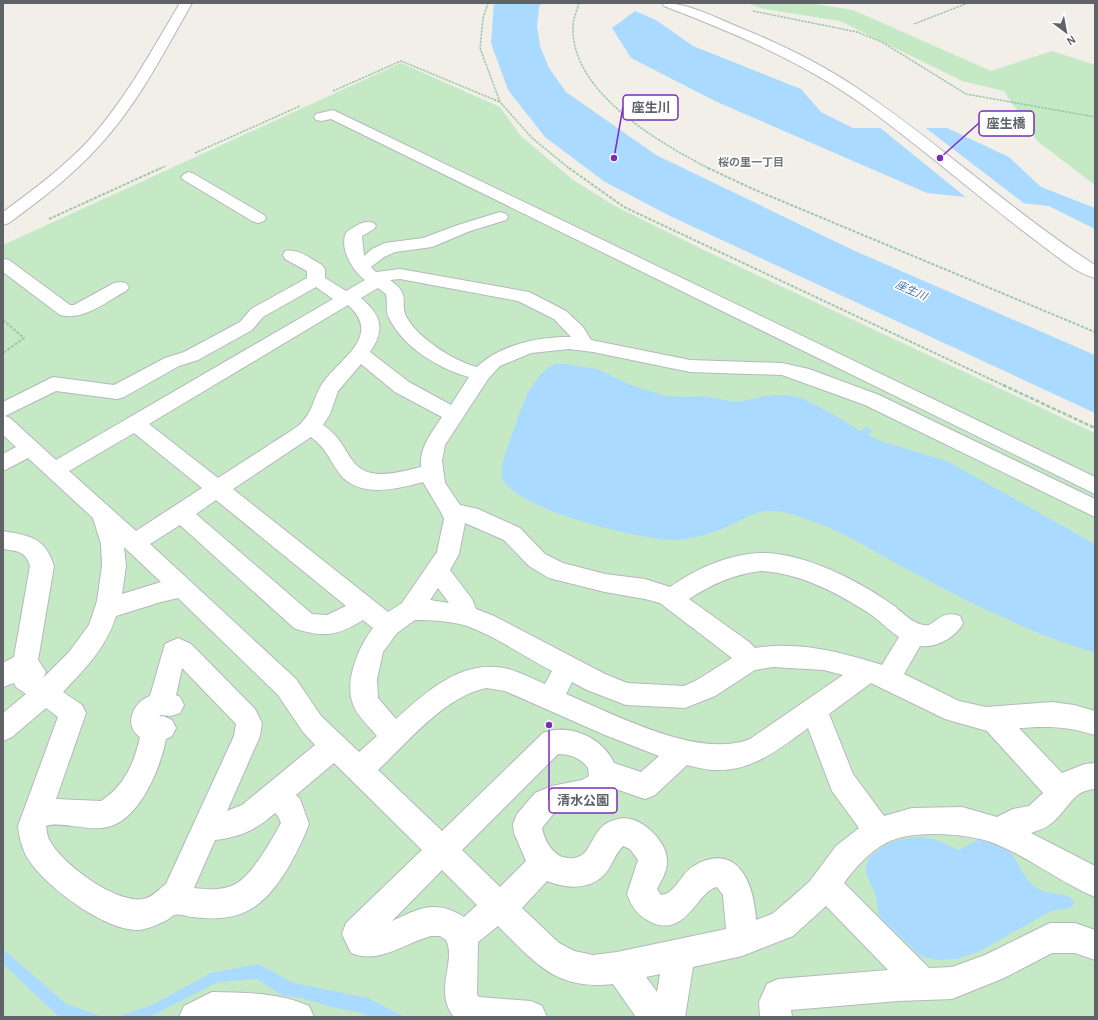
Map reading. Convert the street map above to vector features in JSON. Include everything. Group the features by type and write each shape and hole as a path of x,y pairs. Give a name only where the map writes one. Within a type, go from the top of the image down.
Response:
{"street":[{"path":"3,220 46,188 94,143 135,89 186,3"},
{"path":"668,3 718,22 780,49 851,90 879,110 1017,219 1095,273"},
{"path":"321,117 332,114 1095,486"},
{"path":"189,177 258,218"},
{"path":"55,470 348,298 371,274 378,253 391,247 426,243 464,228 500,217"},
{"path":"368,226 354,234 354,250 371,274 394,293 398,318 419,341 456,366 481,374"},
{"path":"290,255 316,269 316,280"},
{"path":"3,264 66,311 78,310 120,287"},
{"path":"371,274 400,274 523,296 560,315 576,331 585,345"},
{"path":"135,543 317,420 330,388 360,354 371,336 373,326 364,309 316,280"},
{"path":"3,410 53,384 117,392 172,362 191,356 246,326 257,313 316,280"},
{"path":"222,339 247,357"},
{"path":"395,737 365,702 364,679 372,648 388,626 410,610 448,554 455,519 453,512 434,484 431,461 435,444 481,374 493,362 527,348 569,343 690,366 767,368 802,374 872,400 1095,509"},
{"path":"360,354 402,387 454,415"},
{"path":"3,423 135,543 287,687 312,724 548,954 569,966 593,971 620,967 742,941 782,925 802,909 825,884 846,856 878,831 912,822 962,821 1001,832 1095,882"},
{"path":"135,423 388,626"},
{"path":"310,426 332,444 349,471 355,476 369,482 381,483 433,472"},
{"path":"3,463 30,448"},
{"path":"453,512 470,515 512,534 525,546 536,560 557,571 605,583 645,589 672,598 740,649 750,660"},
{"path":"181,513 303,621 312,625 336,624 350,617 364,606"},
{"path":"3,729 46,692 78,660 100,629 109,601 114,566 112,544 102,514"},
{"path":"3,540 32,547 38,551 42,566 25,663 3,676"},
{"path":"672,598 694,582 734,566 760,562 782,563 809,572 881,609 916,633 925,636 937,634 951,623"},
{"path":"436,570 450,586 464,606 463,615"},
{"path":"106,609 161,592 183,588"},
{"path":"410,610 429,610 463,615 485,623 596,682 626,694 685,697 706,688 750,660 773,656 824,659 878,674 954,711 986,719 1052,714 1074,717 1095,723"},
{"path":"359,770 432,703 450,690 468,681 486,677 508,680 614,727 682,752 713,758 737,757 758,748 814,709 878,674 916,633"},
{"path":"25,663 33,672 25,679 73,713 37,811 32,826 34,839 40,852 70,882 96,901 122,913 138,916 155,910 176,894 247,736 249,723 246,717 182,651 178,649 174,651 162,717 146,764 129,792 112,812 102,815 37,811"},
{"path":"550,699 567,667"},
{"path":"814,709 842,782 878,831"},
{"path":"994,719 1062,793"},
{"path":"531,1017 471,1012 465,1008 461,1001 464,956 461,935 454,927 444,922 431,922 416,926 372,942 362,942 357,934 552,742 563,742 588,750 603,766 604,772 601,784 587,792 552,799 545,802 527,824 532,845 544,863 555,871 578,873 595,863 611,838 618,832 628,832 636,835 646,846 653,859 652,867 642,888 641,895 646,902 655,909 664,911 673,907 686,897 697,881 705,875 721,872 728,877 736,887 742,941"},
{"path":"206,827 234,824 252,815 335,746"},
{"path":"604,772 645,786 682,752"},
{"path":"1001,832 1012,823 1036,818 1074,779 1095,776"},
{"path":"171,899 200,904 222,904 240,898 255,889 266,875 295,824 290,808 275,795"},
{"path":"461,935 474,928 500,906 544,863"},
{"path":"825,884 923,984"},
{"path":"776,1017 775,1002 778,995 952,983 993,967 1050,938 1075,938 1095,946"},
{"path":"660,1016 678,955"},
{"path":"620,967 660,1016"},
{"path":"195,1017 212,1008 265,1009 298,1017"}],"path":[{"path":"488,3 483,18 480,48 500,102 532,138 578,176 624,206 1095,428"},
{"path":"579,3 573,28 577,52 594,85 616,107 640,127 684,156 752,188 1095,332"},
{"path":"914,24 968,3"},
{"path":"747,9 765,14 857,32 882,42 907,56 947,84 966,94 1095,117"},
{"path":"328,93 401,61 500,102"},
{"path":"191,155 306,103"},
{"path":"46,220 169,165"},
{"path":"3,320 24,338 3,353"}],"green space":[{"path":"746,3 809,3 853,10 991,71 1052,51 1095,65 1095,185 1037,141 1004,91 962,81 840,21 764,9"},
{"path":"401,63 500,107 521,136 573,180 615,206 708,252 1095,433 1095,1017 3,1017 3,245"}],"water":[{"path":"494,3 542,3 539,7 537,26 540,46 549,68 566,92 656,155 855,251 1095,355 1095,413 670,216 605,182 545,137 508,90 491,43"},
{"path":"635,11 656,20 693,46 801,89 821,112 853,128 947,128 1009,157 1041,187 1095,208 1095,229 1049,206 927,193 717,102 631,58 612,28"},
{"path":"555,364 567,364 597,369 633,386 666,396 704,396 736,402 772,395 786,395 802,398 860,431 866,427 872,431 868,435 880,441 947,461 1095,544 1095,653 1048,637 1003,618 936,585 834,530 787,513 778,511 763,512 710,533 676,540 660,539 609,529 552,511 528,500 511,489 502,477 503,464 526,397 541,374"},
{"path":"923,837 937,840 959,850 979,839 1010,851 1032,884 1043,891 1070,897 1073,899 1074,904 1070,908 1051,911 978,952 957,959 937,960 920,956 879,916 875,893 866,873 866,865 870,857 885,845 901,839"},
{"path":"3,949 66,1004 104,1017 58,1016 3,964"},
{"path":"258,964 294,983 368,998 405,1017 369,1017 362,1013 331,1007 302,998 283,996 257,979 218,982 149,1017 116,1017 152,1005 211,973"}],"pier":[{"path":"878,126 923,126 1026,205 968,199"}],"place":[{"name":"座生川","path":"614,158"},
{"name":"座生橋","path":"940,158"},
{"name":"清水公園","path":"549,725"}],"district":[{"name":"桜の里一丁目","path":"751,163"}]}
